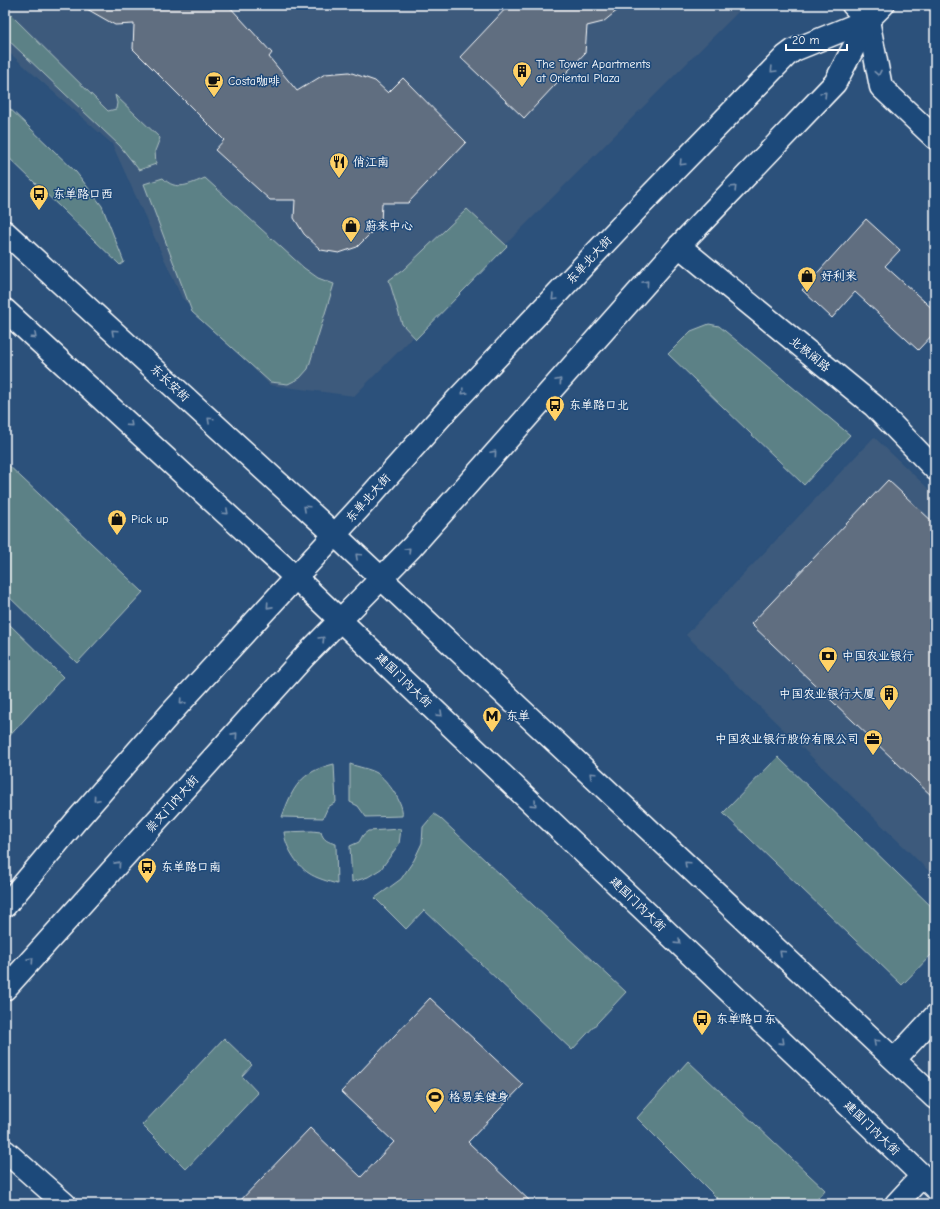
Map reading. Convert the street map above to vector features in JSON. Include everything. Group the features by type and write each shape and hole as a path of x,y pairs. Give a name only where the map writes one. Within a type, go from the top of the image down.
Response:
{"main road":[{"path":"853,5 868,20 881,87 935,138"},
{"name":"东单北大街","path":"381,578 411,548 679,246 835,83 868,20 883,5"},
{"name":"东单北大街","path":"296,577 447,410 638,208 786,56 794,50 868,20"},
{"name":"东长安街","path":"5,232 381,578"},
{"name":"北极阁路","path":"679,246 874,406 935,469"},
{"path":"5,310 296,577 76,821 5,906"},
{"name":"建国门内大街","path":"296,577 929,1182"},
{"path":"381,578 935,1098"},
{"name":"崇文门内大街","path":"5,989 305,656 381,578"},
{"path":"895,1059 935,1016"},
{"path":"5,1151 66,1204"},
{"path":"896,1204 929,1182"}],"shaded area":[{"path":"5,5 745,5 354,396 270,385 182,298 112,144 5,49"},
{"name":"中国农业银行股份有限公司","path":"874,437 935,495 935,877 686,635"}],"green space":[{"path":"5,9 108,111 116,109 117,103 115,95 160,138 155,151 156,164 139,170 120,146 5,37"},
{"path":"5,104 76,172 102,206 124,262 120,265 5,154"},
{"path":"163,178 173,185 183,186 205,178 304,268 318,278 334,284 308,369 300,378 288,384 270,382 192,312 144,184"},
{"path":"467,209 507,246 416,339 402,324 389,280 403,270"},
{"path":"709,324 719,326 850,435 804,485 668,354 691,331"},
{"path":"5,462 143,592 77,663 5,593"},
{"path":"5,620 63,677 5,741"},
{"path":"778,757 935,910 935,951 902,985 723,813"},
{"path":"334,764 336,802 328,807 323,818 282,817 290,797 299,782 313,771"},
{"path":"350,764 377,773 381,776 398,799 401,805 402,816 366,817 358,806 350,802"},
{"path":"434,814 626,992 572,1050 424,910 406,929 375,898 401,879 414,860 422,843 423,827"},
{"path":"401,829 399,844 381,869 368,877 352,882 350,846 359,842 363,835 368,831"},
{"path":"284,832 321,832 326,840 336,844 337,884 317,878 307,872 297,862 288,847"},
{"path":"224,1038 252,1065 242,1076 258,1093 186,1169 142,1125"},
{"path":"688,1061 825,1190 813,1204 723,1204 637,1118"}],"building":[{"path":"80,5 228,5 272,53 269,57 297,91 325,74 349,72 375,81 388,93 403,78 466,142 408,203 382,203 381,223 357,247 339,253 321,250 304,234 294,218 295,200 270,200 215,150 224,140 133,49 134,24 115,25"},
{"name":"The Tower Apartments at Oriental Plaza","path":"509,5 624,5 603,22 587,26 585,53 524,118 460,57"},
{"path":"866,219 900,250 885,266 935,311 935,332 918,350 855,292 832,318 802,290"},
{"name":"中国农业银行大厦","path":"888,480 935,524 935,799 751,624"},
{"path":"430,998 523,1085 468,1142 533,1204 237,1204 310,1128 361,1177 394,1142 341,1092"}],"place":[{"name":"The Tower Apartments at Oriental Plaza","path":"522,88"},
{"name":"Costa咖啡","path":"214,98"},
{"name":"俏江南","path":"339,179"},
{"name":"东单路口西","path":"39,211"},
{"name":"蔚来中心","path":"351,243"},
{"name":"好利来","path":"807,293"},
{"name":"东单路口北","path":"555,422"},
{"name":"Pick up","path":"117,536"},
{"name":"中国农业银行","path":"828,673"},
{"name":"中国农业银行大厦","path":"889,711"},
{"name":"东单","path":"492,733"},
{"name":"中国农业银行股份有限公司","path":"873,756"},
{"name":"东单路口南","path":"147,884"},
{"name":"东单路口东","path":"702,1036"},
{"name":"格易美健身","path":"435,1114"}]}
